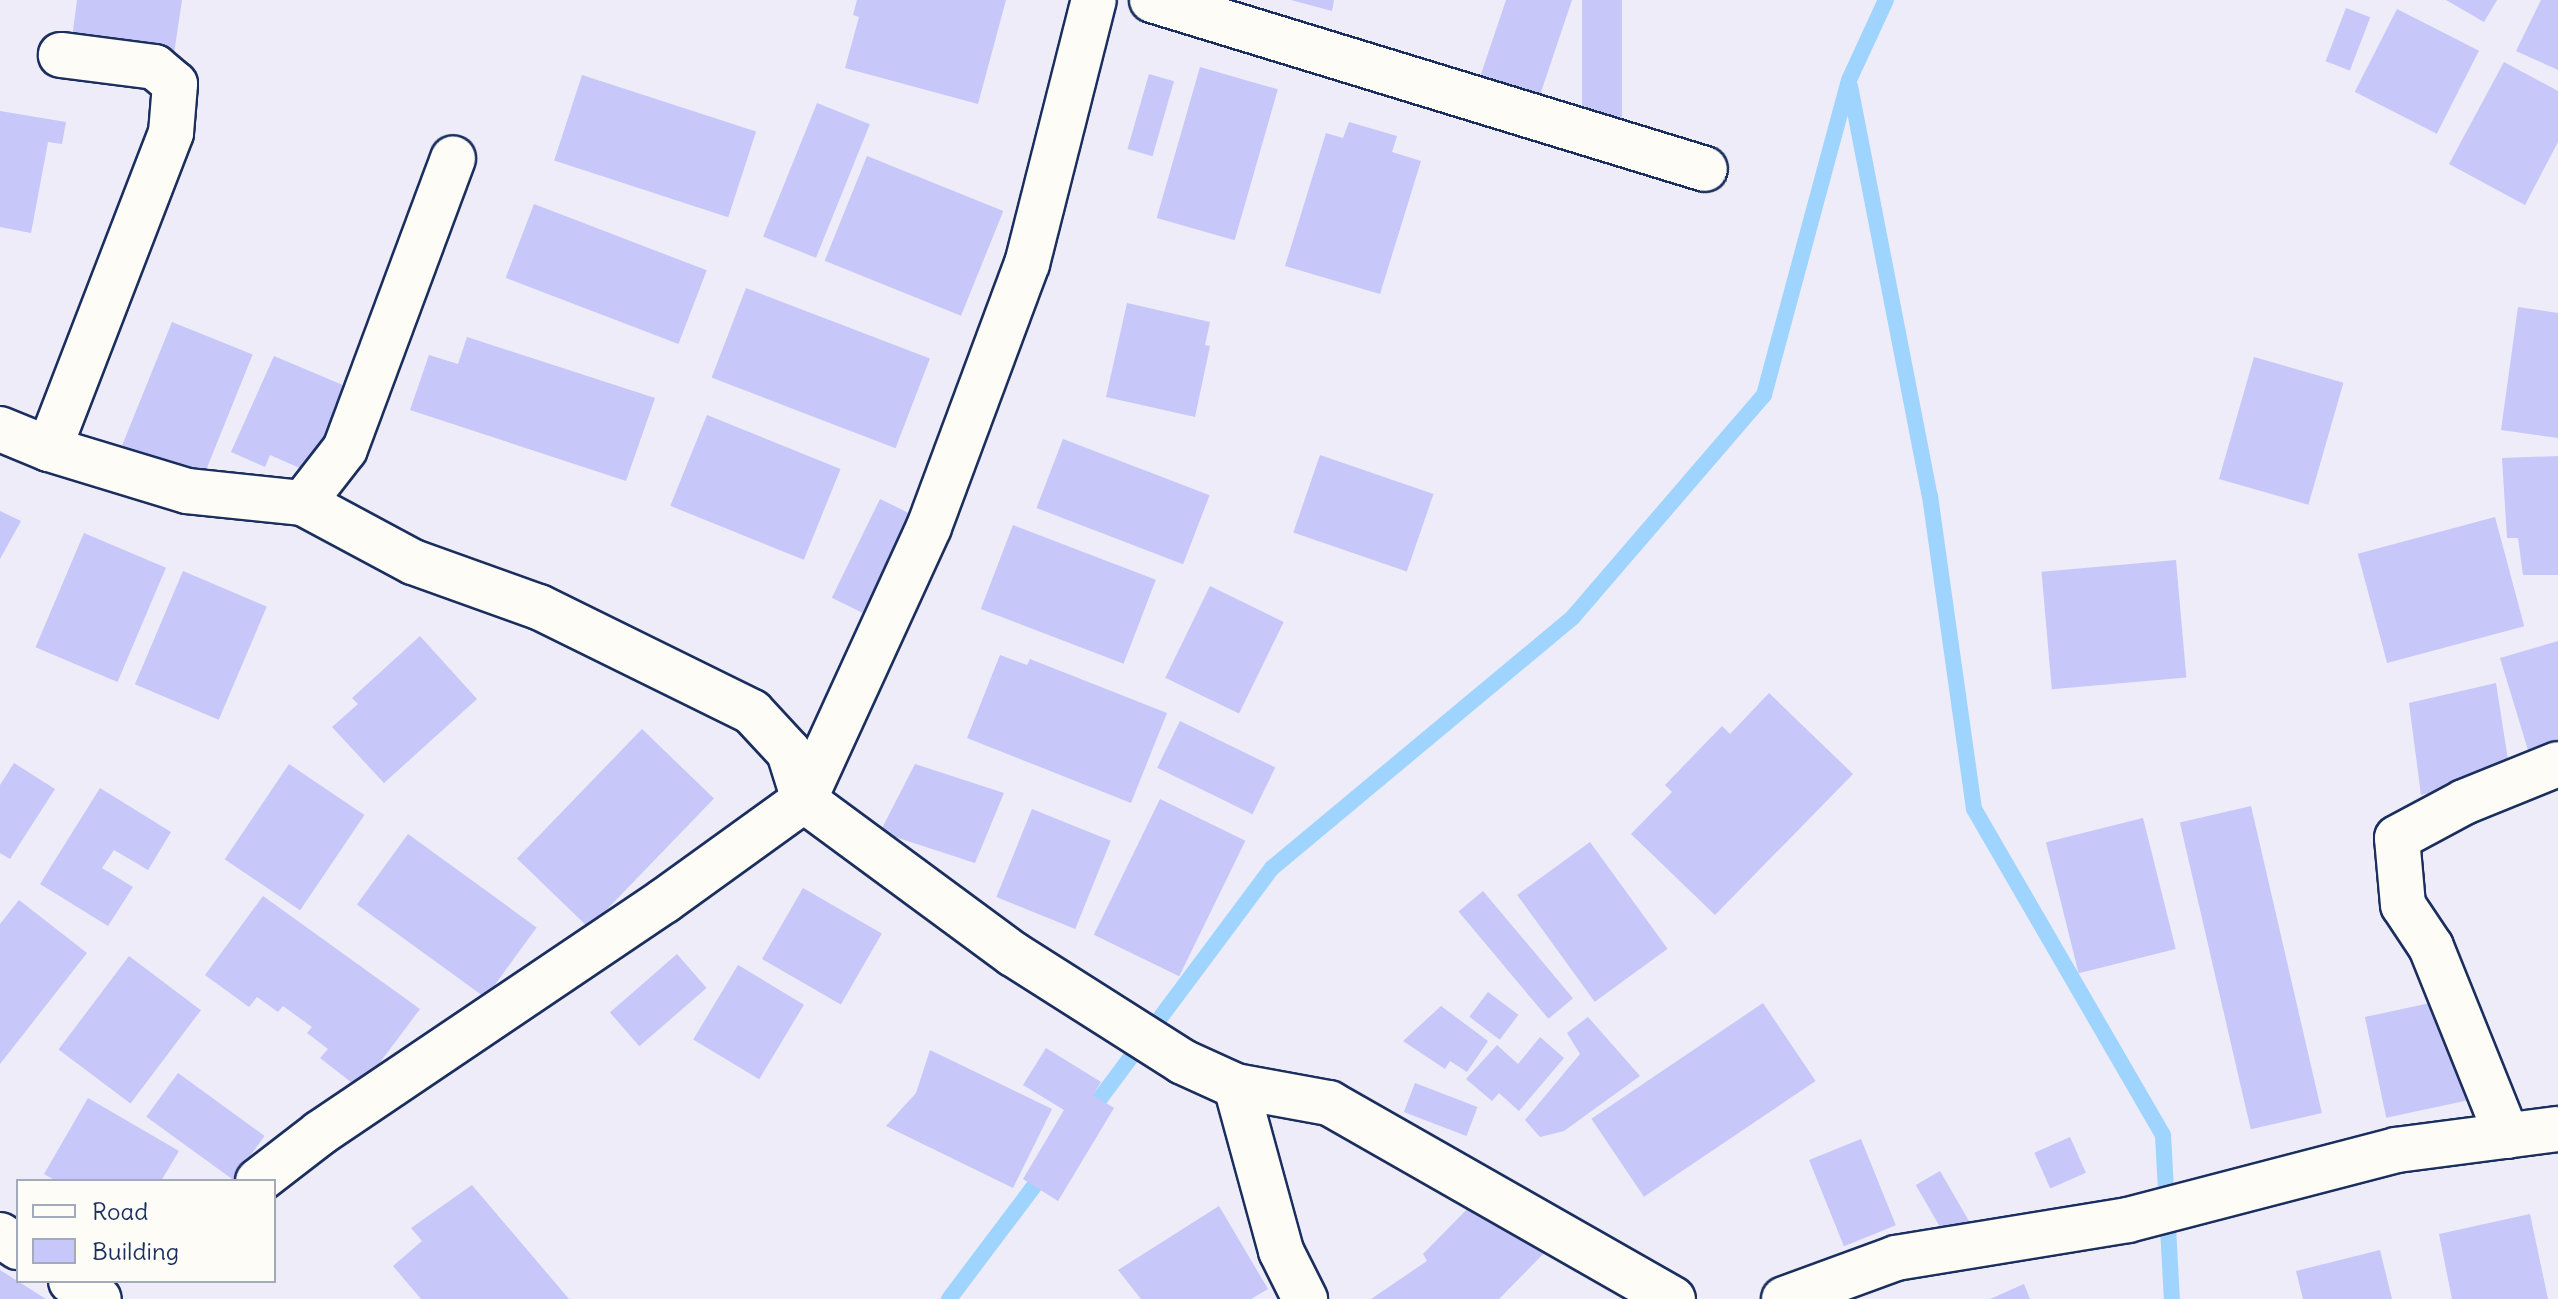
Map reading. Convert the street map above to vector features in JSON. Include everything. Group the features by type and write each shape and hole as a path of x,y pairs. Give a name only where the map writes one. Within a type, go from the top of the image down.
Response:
{"street":[{"path":"261,1179 320,1133 664,901 804,800 929,527 1027,264 1094,0"},
{"path":"1152,0 1705,169"},
{"path":"49,449 171,133 175,84 155,67 61,55"},
{"path":"303,503 345,449 453,158"},
{"path":"0,429 49,449 187,491 303,503 413,562 539,607 752,712 789,752 804,800 1013,954 1183,1062 1236,1086 1329,1103 1673,1299"},
{"path":"2507,1136 2431,947 2403,905 2397,838 2464,802 2558,764"},
{"path":"1236,1086 1281,1251 1305,1299"},
{"path":"1784,1299 1896,1258 2128,1220 2396,1150 2558,1129"},
{"path":"74,1283 99,1299"},
{"path":"107,1299 127,1283"}],"building":[{"path":"77,0 182,0 173,60 71,46"},
{"path":"857,0 1006,0 978,104 845,68 859,17 853,15"},
{"path":"1291,0 1334,0 1332,11"},
{"path":"1506,0 1572,0 1536,107 1477,86"},
{"path":"1582,0 1622,0 1622,122 1582,122"},
{"path":"2446,0 2497,0 2484,22"},
{"path":"2541,0 2558,0 2558,70 2516,51"},
{"path":"2346,8 2370,17 2350,71 2326,61"},
{"path":"2397,9 2479,51 2437,134 2355,92"},
{"path":"2504,62 2558,91 2558,142 2525,205 2449,164"},
{"path":"1200,67 1278,89 1235,240 1157,218"},
{"path":"1149,74 1174,81 1152,156 1128,149"},
{"path":"582,75 756,132 728,217 554,161"},
{"path":"817,103 870,124 816,258 763,237"},
{"path":"0,111 66,122 62,144 48,142 31,233 0,227"},
{"path":"1349,122 1397,136 1392,152 1421,161 1380,294 1285,266 1326,133 1343,138"},
{"path":"867,156 1003,211 961,316 825,261"},
{"path":"534,204 707,270 678,344 506,278"},
{"path":"746,288 930,359 896,448 712,378"},
{"path":"1127,303 1210,322 1205,345 1210,346 1195,417 1106,397"},
{"path":"2518,307 2558,313 2558,438 2501,430"},
{"path":"172,322 253,355 203,478 122,445"},
{"path":"467,337 655,398 626,481 410,410 429,355 458,364"},
{"path":"274,356 364,394 327,480 270,455 265,467 231,452"},
{"path":"2254,357 2343,383 2308,505 2219,479"},
{"path":"707,415 841,469 804,560 670,506"},
{"path":"1063,439 1210,495 1183,564 1036,508"},
{"path":"1320,455 1433,494 1407,572 1293,533"},
{"path":"2558,456 2558,575 2523,575 2518,538 2507,538 2502,458"},
{"path":"880,499 911,514 862,613 832,598"},
{"path":"0,511 21,521 0,559"},
{"path":"2495,517 2524,626 2387,663 2358,554"},
{"path":"1013,525 1156,580 1124,664 981,609"},
{"path":"84,533 166,568 117,682 36,647"},
{"path":"2176,560 2186,678 2052,689 2042,572"},
{"path":"183,571 267,607 219,720 135,684"},
{"path":"1210,586 1284,622 1239,714 1165,678"},
{"path":"420,636 477,699 384,783 332,727 358,704 352,698"},
{"path":"2558,641 2558,752 2531,760 2500,658"},
{"path":"1000,655 1027,665 1030,659 1167,713 1131,803 967,738"},
{"path":"2496,683 2510,773 2421,795 2409,703"},
{"path":"1769,693 1853,774 1715,915 1631,834 1672,792 1665,785 1722,726 1730,734"},
{"path":"1180,721 1275,767 1252,814 1157,768"},
{"path":"642,729 714,798 589,928 517,858"},
{"path":"14,763 55,789 10,859 0,853 0,785"},
{"path":"289,764 364,815 300,910 225,859"},
{"path":"915,764 1004,793 975,863 880,832"},
{"path":"100,788 171,832 148,870 114,850 102,868 133,887 108,926 40,884"},
{"path":"1160,799 1245,841 1179,976 1094,935"},
{"path":"2251,806 2322,1113 2251,1129 2180,822"},
{"path":"1032,809 1111,841 1075,929 996,897"},
{"path":"2143,818 2176,949 2079,973 2046,842"},
{"path":"408,834 537,927 485,998 357,904"},
{"path":"1590,842 1668,949 1595,1002 1517,895"},
{"path":"803,888 882,934 841,1005 762,959"},
{"path":"1483,891 1573,998 1548,1019 1458,912"},
{"path":"263,896 420,1009 360,1089 320,1058 328,1049 307,1033 312,1027 283,1006 278,1012 257,997 249,1007 205,975"},
{"path":"19,900 87,953 0,1064 0,924"},
{"path":"677,954 707,988 639,1046 610,1012"},
{"path":"129,956 201,1010 130,1104 59,1049"},
{"path":"738,965 804,1005 759,1079 693,1040"},
{"path":"1488,992 1518,1015 1500,1040 1469,1017"},
{"path":"2449,999 2470,1100 2386,1118 2365,1017"},
{"path":"1763,1003 1816,1081 1644,1197 1591,1119"},
{"path":"1441,1006 1488,1041 1467,1072 1450,1061 1445,1069 1403,1041"},
{"path":"1588,1017 1640,1076 1564,1131 1540,1137 1525,1120 1580,1054 1567,1033"},
{"path":"1540,1037 1564,1058 1519,1111 1499,1093 1492,1101 1466,1079 1497,1045 1518,1064"},
{"path":"1046,1048 1101,1082 1093,1095 1114,1108 1058,1201 1023,1179 1064,1110 1023,1085"},
{"path":"930,1050 1052,1109 1013,1188 886,1126 916,1093"},
{"path":"178,1073 265,1136 232,1179 146,1117"},
{"path":"1415,1083 1478,1107 1466,1136 1404,1112"},
{"path":"88,1098 179,1151 162,1179 53,1179 44,1174"},
{"path":"2070,1137 2086,1173 2050,1188 2034,1153"},
{"path":"1861,1139 1896,1225 1844,1246 1809,1160"},
{"path":"1940,1171 1970,1224 1946,1238 1916,1185"},
{"path":"472,1185 569,1299 421,1299 393,1266 422,1241 411,1228"},
{"path":"1475,1201 1551,1246 1499,1299 1371,1299 1427,1261 1423,1254"},
{"path":"1219,1206 1268,1289 1251,1299 1141,1299 1118,1270"},
{"path":"2530,1214 2548,1299 2452,1299 2439,1234"},
{"path":"2380,1250 2392,1299 2303,1299 2296,1271"},
{"path":"0,1270 16,1283 46,1299 0,1299"},
{"path":"2024,1284 2030,1299 1990,1299"}],"waterway":[{"path":"1087,1116 1272,868 1573,617 1764,395 1849,80 1886,0"},
{"path":"1850,86 1930,496 1974,809 2163,1135 2172,1299"},
{"path":"949,1299 1047,1169"}]}
